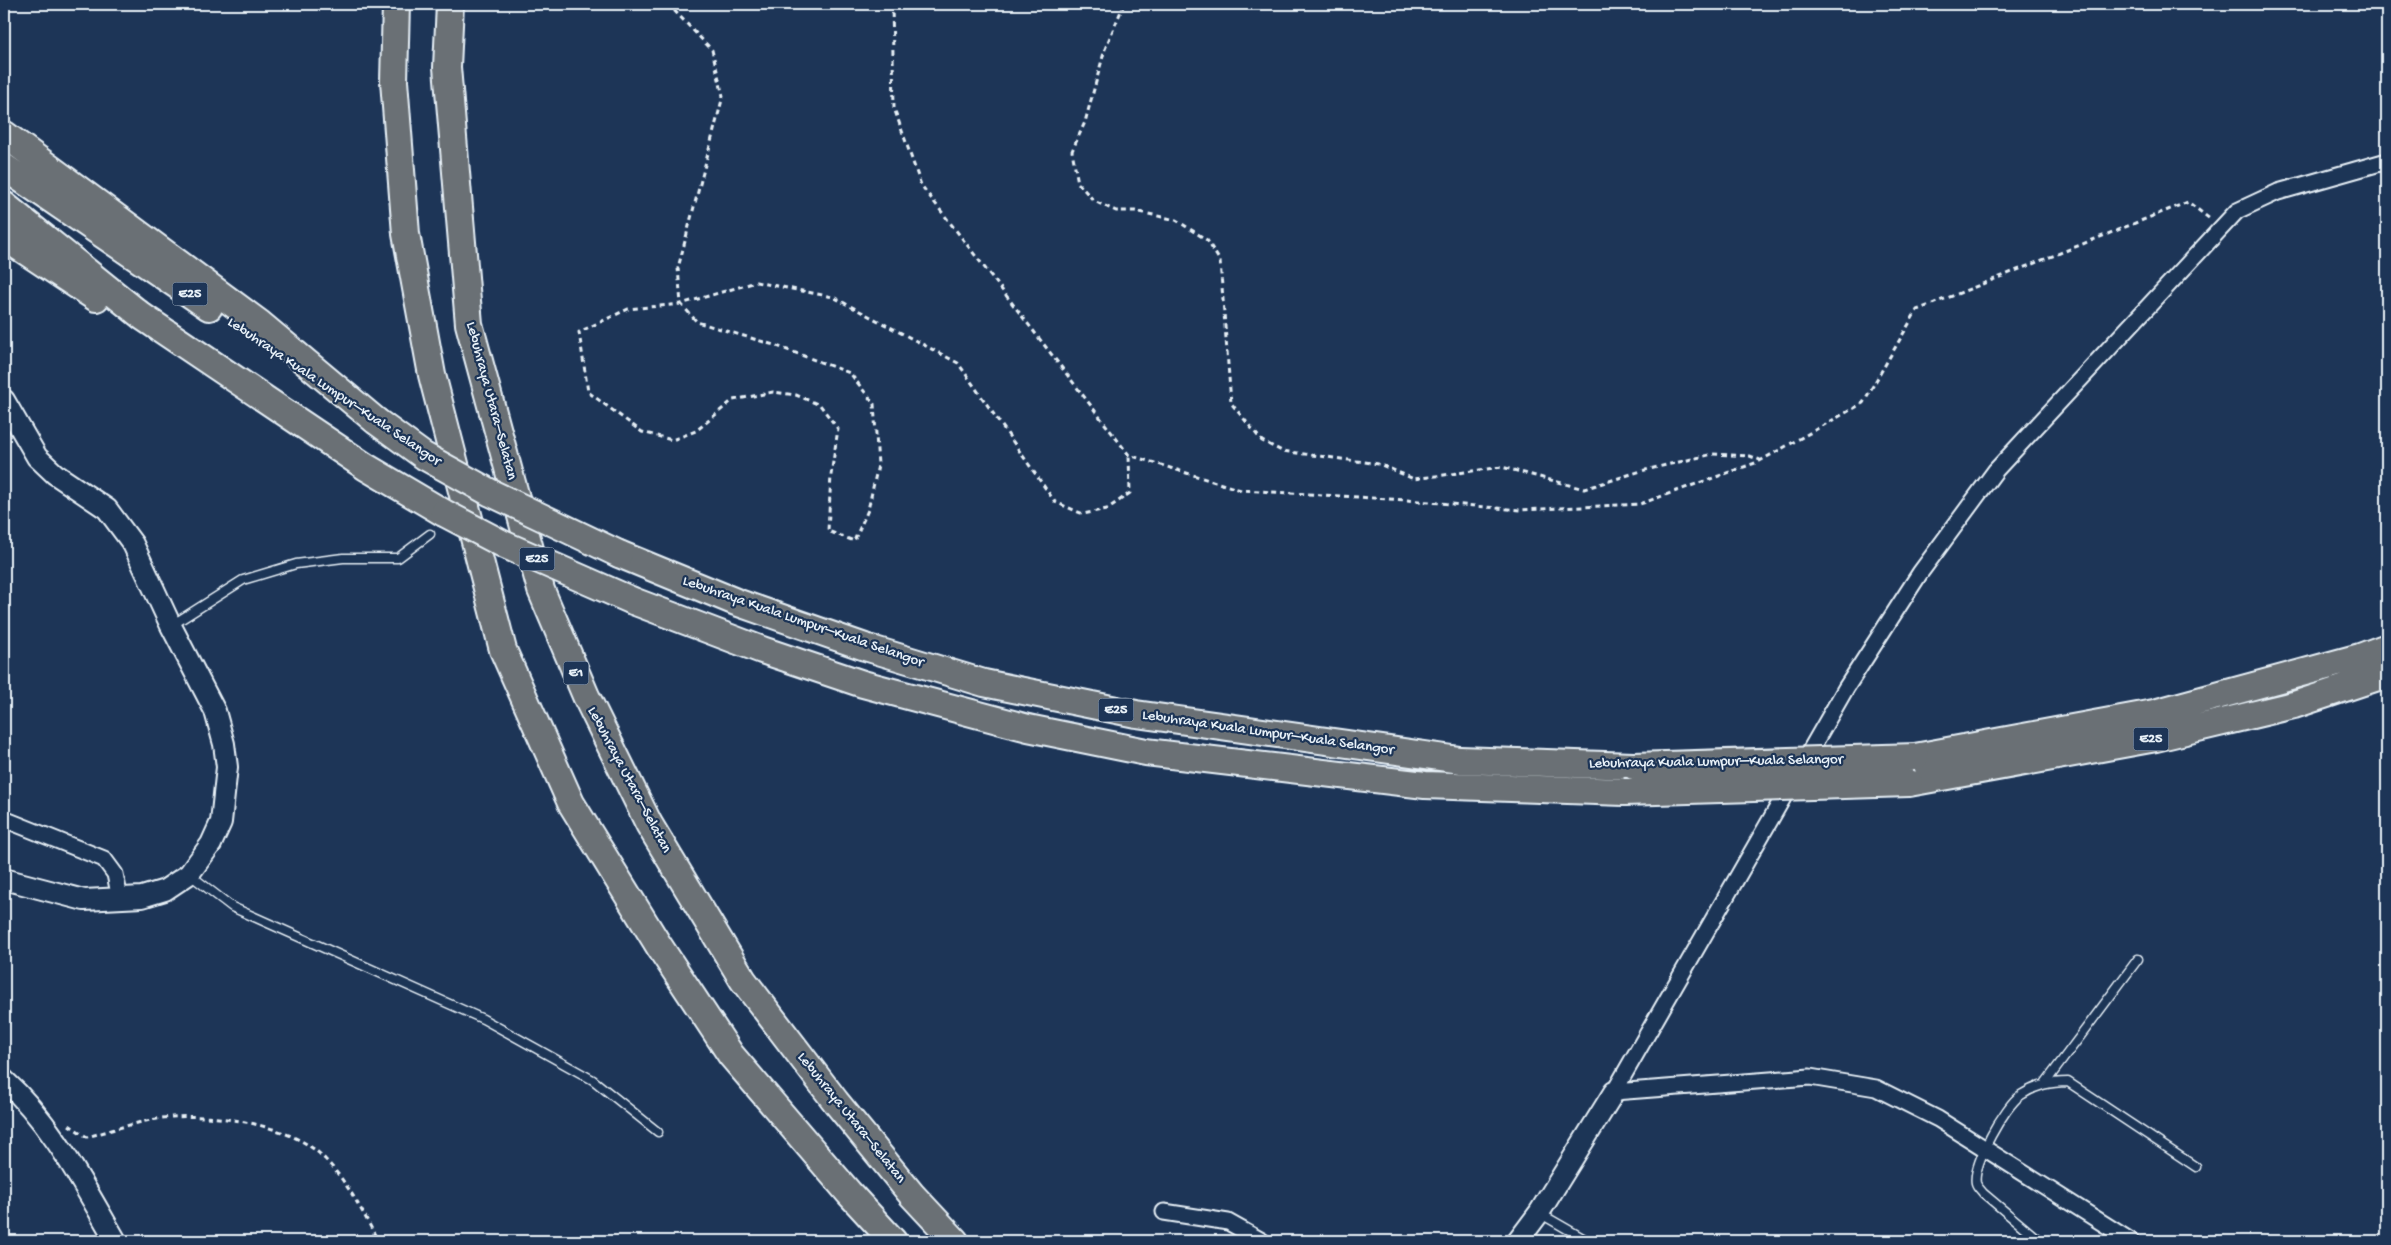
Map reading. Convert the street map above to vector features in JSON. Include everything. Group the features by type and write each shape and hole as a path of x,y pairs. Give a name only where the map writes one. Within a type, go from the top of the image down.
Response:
{"highway":[{"path":"396,4 394,81 406,234 432,375 503,650 571,803 659,946 732,1055 849,1194 893,1241"},
{"name":"Lebuhraya Utara–Selatan","path":"450,4 448,67 470,324 541,590 586,696 649,824 743,980 836,1102 912,1195 955,1241"},
{"path":"4,134 258,323 376,421"},
{"name":"Lebuhraya Kuala Lumpur–Kuala Selangor","path":"4,167 376,421 424,456 474,484 619,554 736,602 865,648 984,683 1136,714 1460,760 1634,766 1915,757 2154,713 2360,657 2387,647"},
{"name":"Lebuhraya Kuala Lumpur–Kuala Selangor","path":"4,205 143,317 366,467 444,513 505,545 633,601 762,650 863,684 1028,728 1137,750 1426,785 1624,792 1909,783 2156,738 2294,705 2387,674"},
{"path":"4,237 101,302 143,317"}],"main road":[{"path":"4,400 37,457 55,474 107,509 133,544 170,626 215,711 224,744 227,767 221,822 212,844 188,874 165,890 142,897 84,900 4,879"},
{"path":"4,1080 21,1096 46,1127 116,1241"},
{"path":"1518,1241 1539,1213 1614,1092"}],"street":[{"path":"1614,1092 1846,688 1920,573 1996,470 2237,211 2278,192 2387,161"},
{"path":"4,820 104,859 115,874 120,899"},
{"path":"1614,1092 1810,1077 1876,1088 1938,1119 2131,1241"},
{"path":"1164,1212 1228,1222 1262,1241"}],"lane":[{"path":"170,626 243,580 296,564 343,558 398,558 430,534"},
{"path":"188,874 232,907 483,1020 559,1061 593,1080 658,1132"},
{"path":"2040,1241 1976,1185 1976,1175 1985,1149 2000,1119 2019,1096 2046,1082 2138,959"},
{"path":"2046,1082 2068,1082 2196,1167"},
{"path":"1539,1213 1588,1241"}],"path":[{"path":"668,4 712,50 723,96 678,268 681,304 697,322 774,345 850,373 874,404 878,465 868,510 854,541 828,531 831,475 838,429 820,405 796,395 773,392 733,400 696,431 672,440 642,432 588,392 579,332 628,309 681,304 756,282 833,297 958,363 1055,502 1083,514 1107,509 1130,493 1129,455"},
{"path":"892,4 894,108 921,186 1129,455 1241,490 1406,500 1520,510 1640,504 1761,460 1863,403 1917,310 2188,202 2221,226"},
{"path":"1124,4 1105,50 1085,122 1072,151 1078,183 1094,201 1116,211 1135,211 1176,220 1207,240 1220,261 1231,403 1262,441 1282,451 1379,464 1414,479 1502,467 1584,489 1641,471 1713,454 1750,456 1761,460"},
{"path":"62,1121 87,1137 170,1117 210,1116 264,1126 304,1143 324,1157 352,1191 378,1241"}]}
